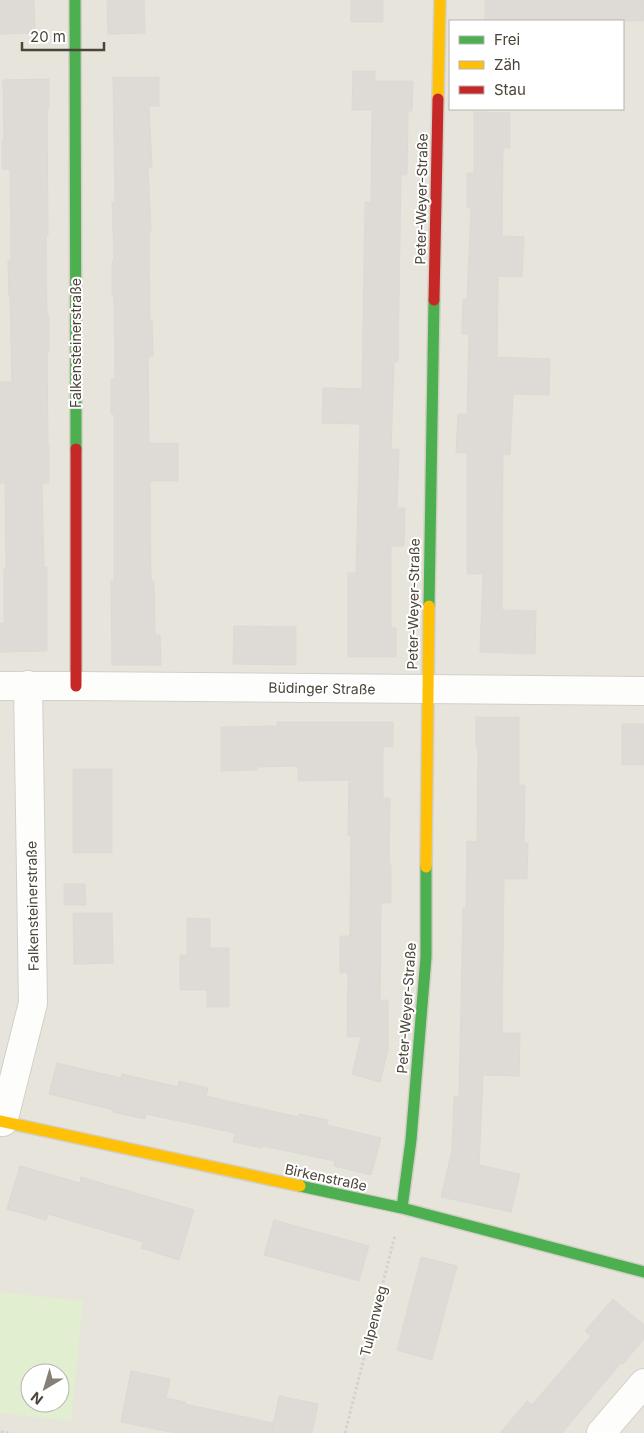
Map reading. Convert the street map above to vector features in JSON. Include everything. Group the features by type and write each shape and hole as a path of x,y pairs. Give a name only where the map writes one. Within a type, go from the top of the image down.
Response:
{"street":[{"name":"Falkensteinerstraße","path":"75,0 76,686"},
{"name":"Peter-Weyer-Straße","path":"402,1208 411,1140 426,957 427,690 440,0"},
{"name":"Falkensteinerstraße","path":"2,1122 34,1003 28,685"},
{"name":"Büdinger Straße","path":"0,686 644,691"},
{"name":"Birkenstraße","path":"2,1122 402,1208 644,1272"},
{"path":"601,1433 644,1383"}],"path":[{"name":"Tulpenweg","path":"345,1433 402,1208"},
{"path":"0,1425 2,1432 10,1433"}],"shaded area":[{"path":"0,0 644,0 644,1433 0,1433"}],"green space":[{"path":"0,1292 83,1301 71,1421 0,1413"}],"building":[{"path":"0,0 34,0 35,33 0,34"},
{"path":"107,0 144,0 145,33 108,34"},
{"path":"351,0 383,0 383,22 351,22"},
{"path":"485,0 644,0 644,21 485,20"},
{"path":"353,71 375,71 375,81 413,81 412,111 408,111 407,175 401,175 398,362 394,362 391,449 399,449 397,508 405,508 404,546 391,546 391,628 396,628 396,657 348,657 348,573 356,573 360,424 322,423 323,388 362,389 365,202 371,202 372,110 352,110"},
{"path":"113,77 159,77 159,106 149,106 152,168 148,168 151,231 149,231 150,320 152,320 153,356 148,356 149,443 178,443 178,481 150,481 151,581 154,581 155,635 160,635 161,665 112,665 111,581 114,581 114,414 111,414 111,379 115,379 114,296 112,296 112,261 114,261 112,202 115,202"},
{"path":"49,79 49,108 47,108 48,235 46,235 47,316 49,316 49,351 47,351 49,483 42,483 44,567 47,567 47,651 0,652 0,623 4,623 4,568 6,568 5,483 0,483 0,382 12,382 8,261 11,261 10,169 2,169 2,140 4,140 3,80"},
{"path":"474,112 510,113 510,148 503,148 502,236 524,237 522,277 498,276 497,357 550,359 549,395 513,394 510,455 503,454 502,610 536,611 535,654 480,652 483,574 467,574 467,453 456,453 458,414 467,414 469,334 462,334 463,299 467,299 471,208 467,208 467,173 474,173"},
{"path":"234,626 296,627 296,665 233,664"},
{"path":"476,717 519,717 519,785 525,785 524,843 528,843 527,879 504,879 502,1033 520,1033 519,1076 483,1075 479,1165 520,1174 511,1212 441,1197 452,1150 454,1096 459,1097 463,908 466,908 467,841 477,842 478,747 476,747"},
{"path":"277,722 393,722 393,747 383,747 383,798 390,798 389,865 391,865 391,903 381,903 380,1000 388,1000 388,1050 380,1082 352,1074 361,1037 347,1037 348,973 340,973 340,936 350,936 351,835 348,835 349,780 298,781 298,766 257,767 257,770 221,771 221,727 277,726"},
{"path":"622,724 644,724 644,765 622,765"},
{"path":"73,769 112,769 112,853 73,853"},
{"path":"64,884 85,884 86,905 64,905"},
{"path":"73,913 112,913 113,963 74,964"},
{"path":"187,918 210,919 210,948 229,948 229,1007 207,1007 207,990 180,990 180,955 187,955"},
{"path":"57,1063 121,1078 122,1074 178,1087 179,1081 208,1088 206,1096 298,1117 299,1114 328,1120 327,1125 381,1138 371,1175 334,1166 335,1161 263,1146 262,1148 233,1142 235,1133 146,1114 145,1119 49,1094"},
{"path":"20,1166 80,1183 81,1177 194,1210 179,1260 141,1248 143,1242 48,1214 46,1220 7,1209"},
{"path":"274,1220 369,1246 359,1281 264,1255"},
{"path":"421,1257 457,1266 432,1360 397,1350"},
{"path":"613,1299 644,1325 644,1339 623,1364 622,1362 562,1433 500,1433 527,1401 532,1405 591,1336 585,1331"},
{"path":"131,1371 170,1379 166,1398 185,1402 185,1404 273,1423 272,1431 279,1396 318,1404 312,1433 175,1433 121,1422"}],"traffic: fast":[{"path":"75,0 76,449"},
{"path":"429,606 434,300"},
{"path":"402,1208 411,1140 426,957 426,867"},
{"path":"300,1186 402,1208 644,1272"}],"traffic: slow":[{"path":"438,99 440,0"},
{"path":"426,867 429,606"},
{"path":"0,1121 300,1186"}],"traffic: jam":[{"path":"434,300 438,99"},
{"path":"76,449 76,686"}]}
